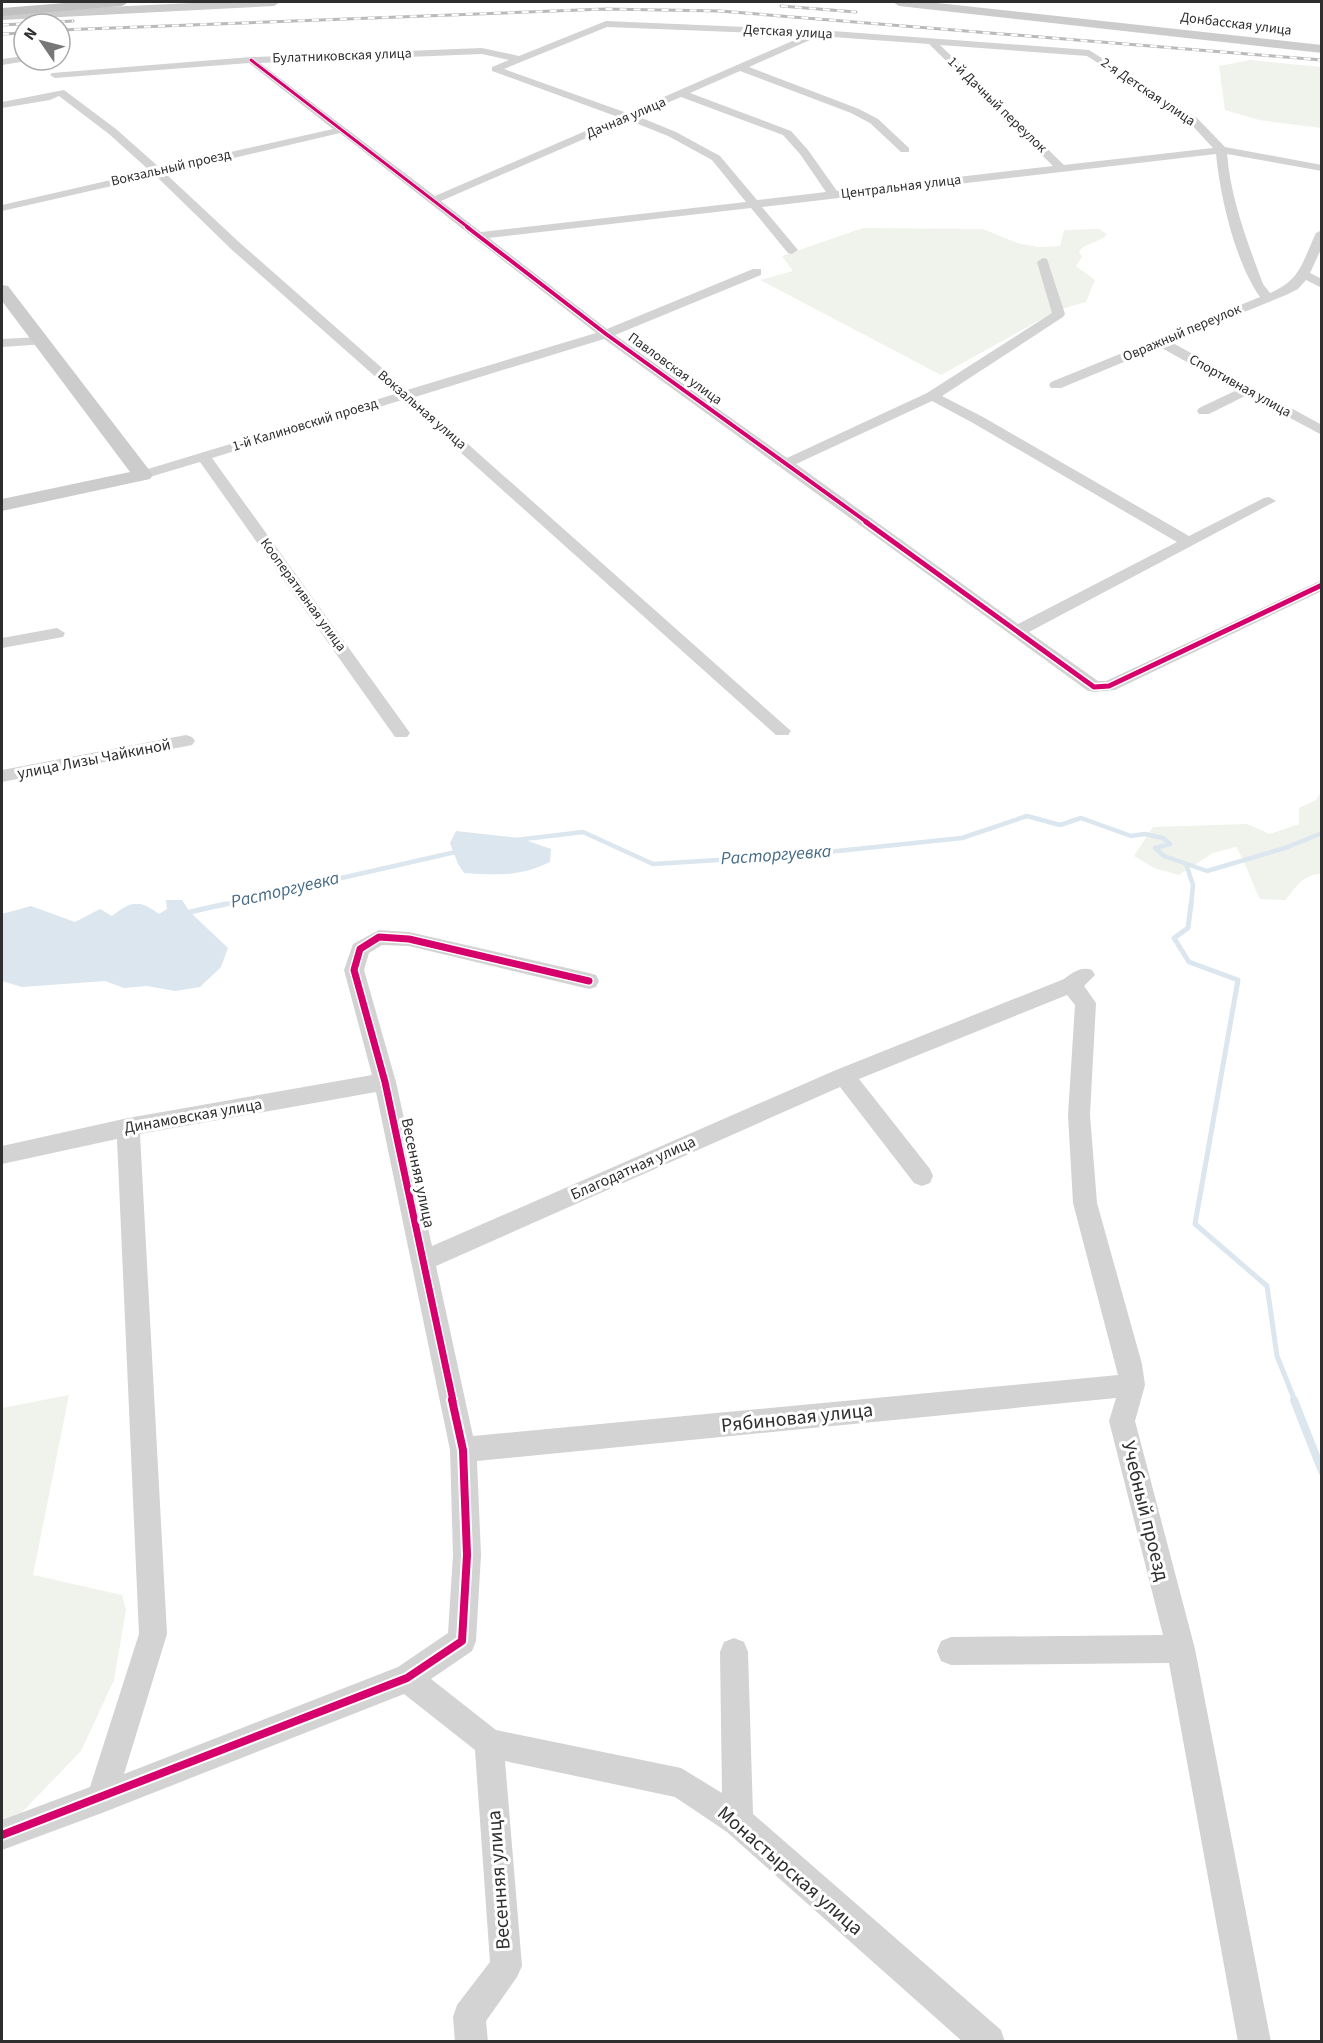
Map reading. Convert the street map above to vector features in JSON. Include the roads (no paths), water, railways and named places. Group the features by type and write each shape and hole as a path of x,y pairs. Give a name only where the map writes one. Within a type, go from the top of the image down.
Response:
{"highway":[{"path":"2,4 35,2"},
{"path":"2,12 122,2"}],"street":[{"path":"2,16 274,2"},
{"name":"Донбасская улица","path":"898,2 1083,18 1110,26 1322,49"},
{"path":"983,10 1004,8 1025,2"},
{"path":"1025,2 1025,14 1083,18"},
{"path":"1025,2 1034,12 1048,15"},
{"name":"Детская улица","path":"630,117 495,69 606,24 819,33 1089,53"},
{"name":"Дачная улица","path":"433,201 819,33"},
{"name":"1-й Дачный переулок","path":"931,41 1062,169"},
{"name":"Булатниковская улица","path":"60,92 53,71 482,51 520,59"},
{"name":"2-я Детская улица","path":"1089,53 1193,120 1221,150"},
{"name":"Павловская улица","path":"251,60 606,334 1094,687 1108,686 1322,585"},
{"path":"741,68 855,111 874,121 905,150"},
{"path":"2,103 50,97 60,92"},
{"name":"Вокзальная улица","path":"60,92 125,143 249,259 405,394 782,731"},
{"path":"682,94 787,133 804,152 834,195"},
{"path":"630,117 672,134 716,158 792,250"},
{"name":"Вокзальный проезд","path":"2,208 154,171 341,130"},
{"path":"1221,150 1224,182 1233,217 1257,284 1268,298"},
{"name":"Центральная улица","path":"479,236 1221,150 1322,168"},
{"path":"1322,233 1303,274 1322,284"},
{"path":"785,464 932,396 1059,314 1043,262"},
{"name":"1-й Калиновский проезд","path":"2,505 143,475 606,334 757,272"},
{"name":"Овражный переулок","path":"1056,385 1268,298 1294,286 1303,274"},
{"path":"2,290 143,475"},
{"path":"2,343 41,341"},
{"name":"Спортивная улица","path":"1160,341 1322,431"},
{"path":"1204,411 1247,390"},
{"path":"932,396 978,420 1189,543"},
{"name":"Кооперативная улица","path":"204,457 401,733"},
{"path":"1016,632 1269,501"},
{"path":"2,643 57,633"},
{"name":"улица Лизы Чайкиной","path":"2,776 186,741"},
{"name":"Весенняя улица","path":"407,1678 462,1641 467,1555 463,1450 385,1082 354,970 360,950 379,937 409,939 589,981"},
{"name":"Благодатная улица","path":"422,1261 844,1076 1078,980"},
{"name":"Учебный проезд","path":"1078,980 1086,1003 1079,1115 1085,1203 1129,1364 1132,1385 1122,1421 1181,1649 1255,2042"},
{"path":"844,1076 921,1176"},
{"name":"Динамовская улица","path":"2,1155 128,1127 385,1082"},
{"path":"102,1798 153,1634 128,1127"},
{"name":"Рябиновая улица","path":"463,1450 1132,1385"},
{"path":"951,1651 1181,1649"},
{"path":"734,1652 738,1821"},
{"path":"2,1834 102,1798 407,1678"},
{"name":"Монастырская улица","path":"407,1678 489,1743 681,1783 738,1821 989,2042"},
{"name":"Весенняя улица","path":"472,2042 469,2017 506,1966 489,1743"}],"waterway":[{"name":"Расторгуевка","path":"516,840 583,832 653,864 799,855 962,838 1027,816 1060,825 1081,818 1131,836 1145,834 1163,838 1170,844 1155,848 1164,856 1207,871 1285,848 1322,833"},
{"name":"Расторгуевка","path":"218,906 460,851"},
{"path":"1186,864 1193,885 1191,906"},
{"name":"Расторгуевка","path":"190,912 225,904"},
{"path":"1191,904 1188,928 1174,938 1189,962 1238,980 1195,1224 1267,1286 1277,1356 1295,1401"},
{"path":"1294,1400 1322,1471"}],"railway":[{"path":"781,6 856,12"},
{"path":"72,30 605,9 720,11 1322,60"},
{"path":"2,25 73,21"},
{"path":"2,34 12,34"}]}
